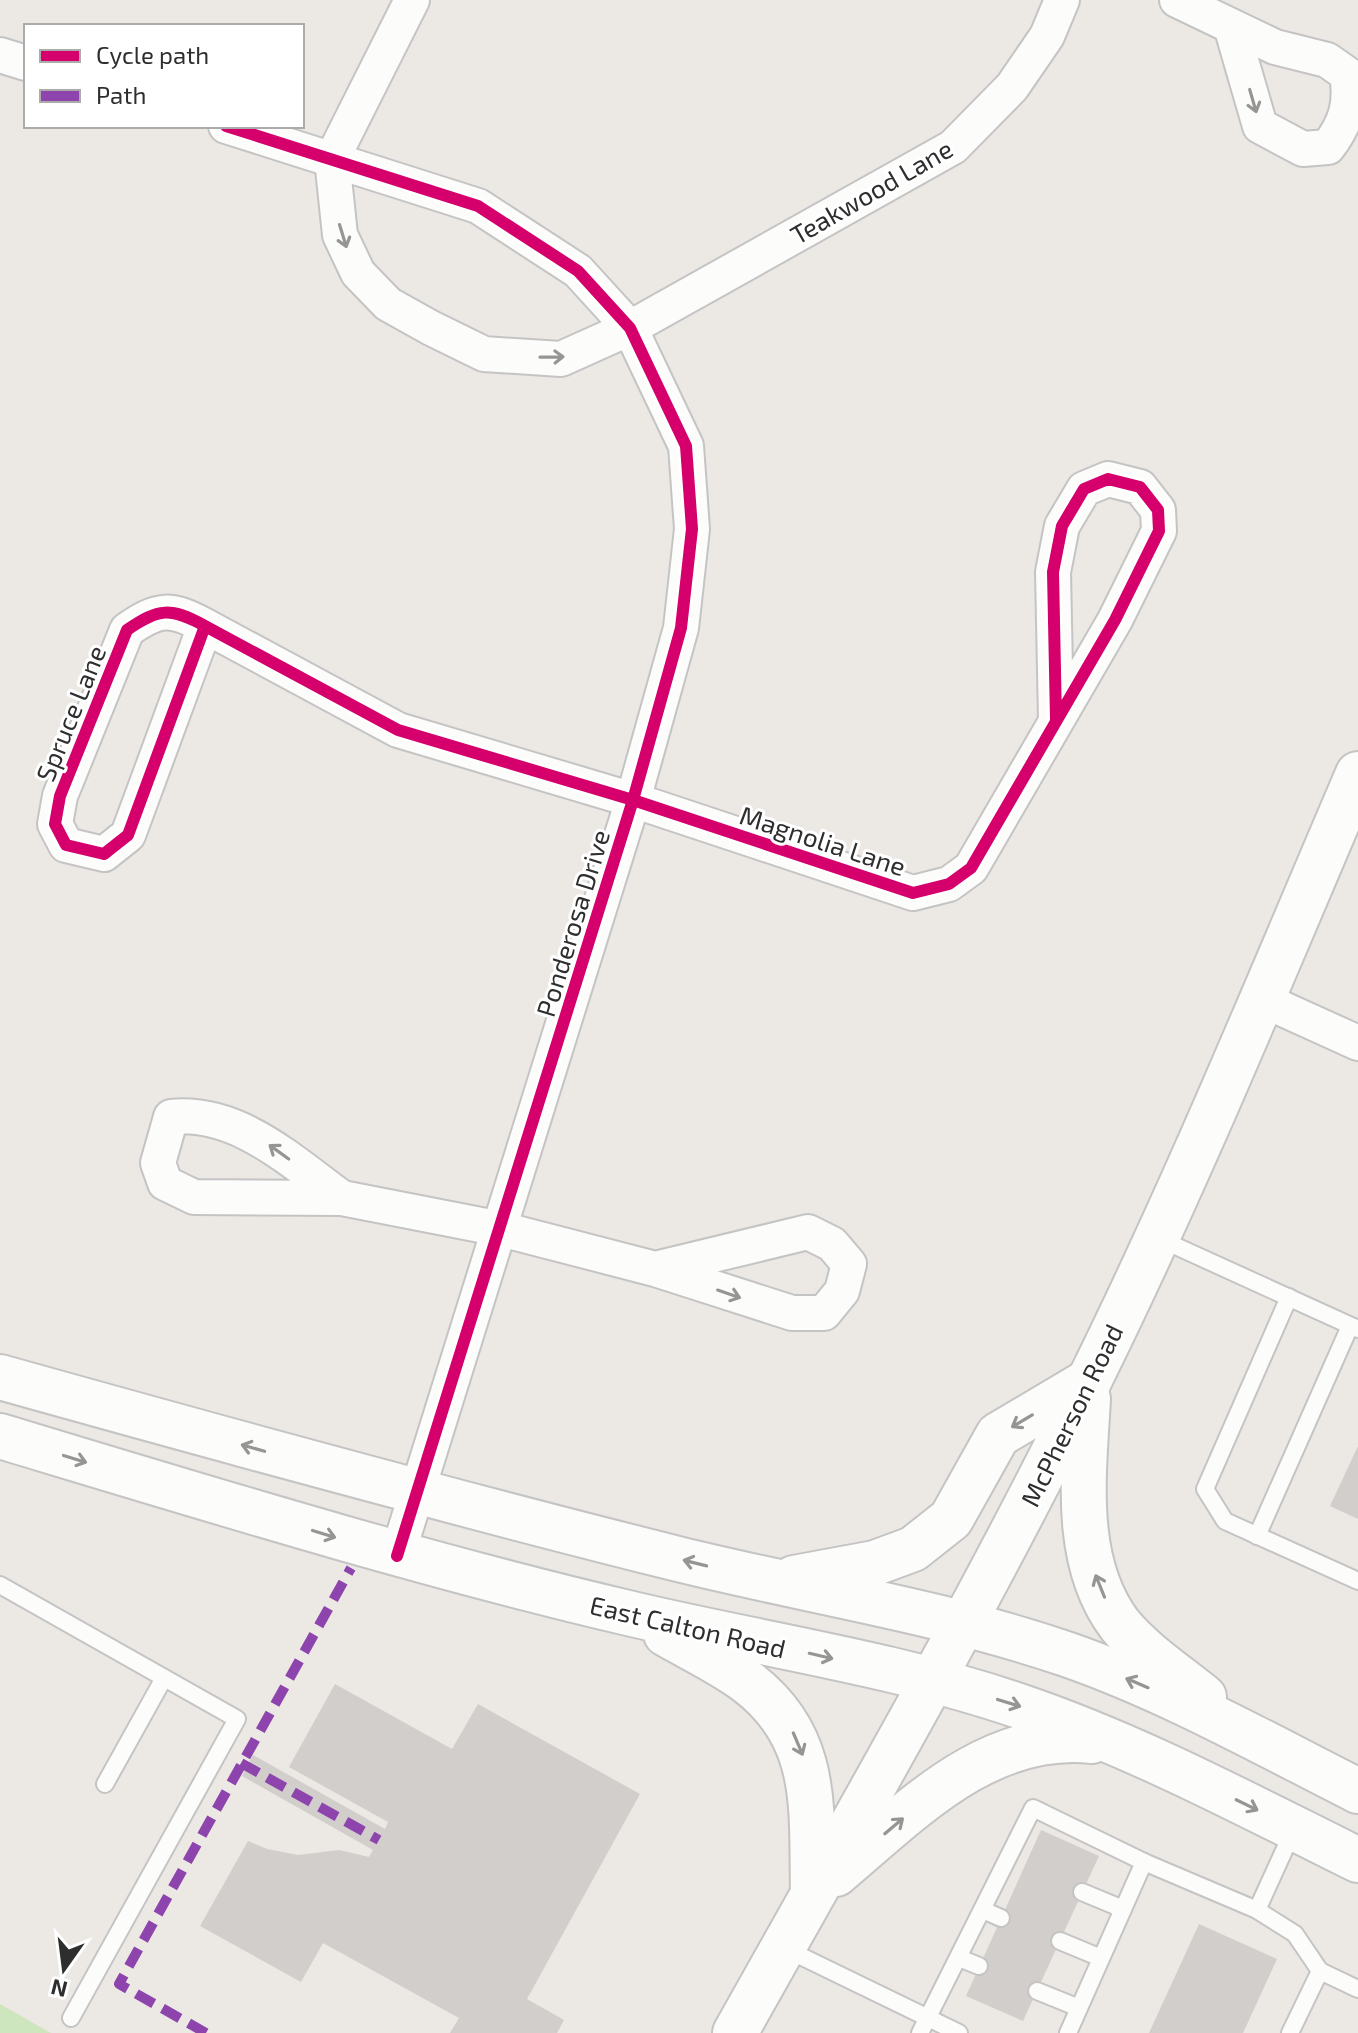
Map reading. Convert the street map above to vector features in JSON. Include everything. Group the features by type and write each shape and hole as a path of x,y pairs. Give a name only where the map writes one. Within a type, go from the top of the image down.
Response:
{"main road":[{"name":"McPherson Road","path":"735,2033 934,1681 1089,1381 1156,1238 1358,774"},
{"path":"0,1377 419,1495 770,1582 965,1623 1069,1655 1253,1737 1358,1791"},
{"path":"770,1582 875,1563 913,1549 951,1519 998,1435 1089,1381"},
{"path":"1089,1381 1084,1491 1086,1539 1098,1587 1121,1626 1253,1737"},
{"name":"East Calton Road","path":"0,1436 397,1556 629,1613 934,1681 1017,1705 1121,1743 1358,1860"},
{"path":"629,1613 745,1680 778,1709 801,1745 811,1790 813,1894"},
{"path":"813,1894 958,1776 1009,1748 1061,1737 1121,1743"}],"street":[{"path":"332,159 412,0"},
{"name":"Teakwood Lane","path":"332,159 340,235 358,273 388,304 484,354 561,359 630,328 953,147 1012,87 1047,36 1062,0"},
{"path":"1177,0 1231,26"},
{"path":"0,55 24,62"},
{"name":"Ponderosa Drive","path":"232,128 478,206 578,271 630,328 686,446 692,529 681,628 633,800 419,1495 397,1556"},
{"name":"Magnolia Lane","path":"633,800 913,893 949,884 971,868 1115,620 1159,531 1158,510 1140,487 1108,479 1084,489 1062,526 1053,572 1056,720"},
{"name":"Spruce Lane","path":"205,626 128,835 104,854 66,845 55,824 60,796 127,630 151,613 179,612 205,626 398,730 633,800"},
{"path":"1261,999 1358,1043"},
{"path":"342,1198 255,1135 196,1114 171,1117 158,1163 165,1183 194,1197 342,1198 501,1229 655,1269 792,1313 824,1313 842,1291 849,1264 832,1244 808,1232 655,1269"}],"lane":[{"path":"1156,1238 1354,1327 1257,1536"},
{"path":"1289,1297 1205,1489 1225,1521 1358,1581"},
{"path":"0,1585 237,1719 71,2018"},
{"path":"105,1784 164,1678"},
{"path":"924,2026 1033,1808 1144,1862 1257,1910 1295,1934 1320,1971 1358,1989"},
{"path":"1257,1910 1294,1829"},
{"path":"1007,1861 1023,1868"},
{"path":"1068,2033 1144,1862"},
{"path":"1082,1892 1123,1909"},
{"path":"983,1910 1001,1918"},
{"path":"1060,1941 1101,1958"},
{"path":"783,1948 924,2026 959,2033"},
{"path":"959,1958 979,1966"},
{"path":"1290,2033 1320,1971"},
{"path":"1037,1991 1079,2008"}],"green space":[{"path":"0,2004 51,2033 0,2033"}],"building":[{"path":"1358,1446 1358,1519 1330,1506"},
{"path":"335,1684 452,1749 478,1704 640,1794 527,1999 564,2020 557,2033 450,2033 459,2018 323,1943 301,1982 200,1926 248,1841 267,1849 298,1855 339,1850 369,1857 373,1850 242,1776 253,1755 385,1829 388,1822 289,1767"},
{"path":"1041,1830 1099,1856 1023,2021 966,1996"},
{"path":"1199,1924 1277,1959 1243,2033 1149,2033"}],"marked path":[{"path":"206,2033 119,1984 351,1568"},
{"path":"241,1763 379,1840"}],"cycle path":[{"path":"232,128 478,206 578,271 630,328 686,446 692,529 681,628 633,800 397,1556"},
{"path":"205,626 128,835 104,854 66,845 55,824 60,796 127,630 148,617 173,613 205,626 398,730 633,800 913,893 949,884 971,868 1115,620 1159,531 1158,510 1140,487 1108,479 1084,489 1062,526 1053,572 1056,720"}]}
